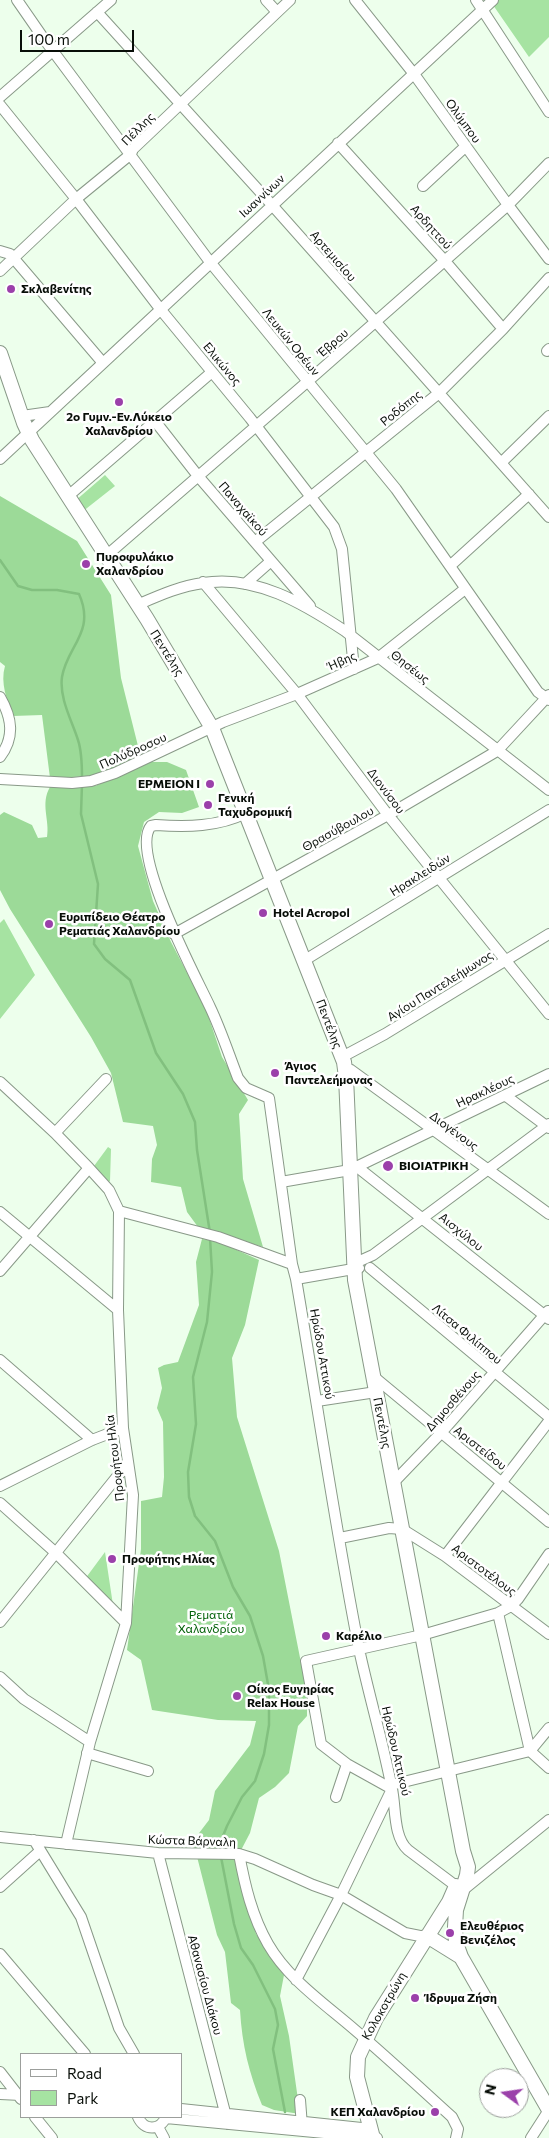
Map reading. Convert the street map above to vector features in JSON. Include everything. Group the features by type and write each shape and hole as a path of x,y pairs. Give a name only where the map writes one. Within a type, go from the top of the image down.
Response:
{"main road":[{"name":"Πεντέλης","path":"0,353 29,433 212,728 344,1062 353,1168 353,1266 447,1770 463,1851 468,1867"},
{"path":"463,1851 456,1910 456,1943 461,1957 549,2110"},
{"path":"460,1888 468,1867"},
{"name":"Κολοκοτρώνη","path":"373,2136 357,2076 358,2057 365,2038 425,1937 460,1888"},
{"path":"425,1937 432,1939 461,1957"}],"street":[{"name":"Λευκών Ορέων","path":"17,0 210,262 396,489 538,692 548,698"},
{"path":"0,96 111,0"},
{"path":"266,0 277,12"},
{"name":"Πέλλης","path":"0,271 15,259 76,199 131,154 133,149 290,0"},
{"name":"Ολύμπου","path":"355,0 414,74 549,259"},
{"path":"476,0 549,112"},
{"name":"Ιωαννίνων","path":"0,460 210,262 493,0"},
{"name":"Αρτεμισίου","path":"97,12 440,393 549,518"},
{"name":"Ελικώνος","path":"0,106 76,199 161,310 257,426 334,527 341,542 354,669"},
{"name":"Αρδηττού","path":"338,143 444,260 503,329"},
{"path":"423,186 466,146"},
{"name":"Έβρου","path":"106,556 508,205 549,163"},
{"path":"0,251 9,253 15,259 103,363"},
{"name":"Ροδόπης","path":"255,542 440,393 503,329 549,278"},
{"path":"68,497 212,372"},
{"path":"22,416 50,412"},
{"path":"501,464 549,416"},
{"name":"Παναχαϊκού","path":"155,421 198,476 314,610"},
{"path":"451,566 529,494"},
{"path":"245,584 272,561"},
{"name":"Θησέως","path":"137,605 174,590 203,582 245,584 279,594 314,610 350,636 549,790"},
{"name":"Διονύσου","path":"203,582 298,694 388,815 549,1014"},
{"name":"Ήβης","path":"212,728 263,706 298,694 378,658 466,589"},
{"path":"0,697 10,719 11,731 6,748 0,757"},
{"name":"Θρασύβουλου","path":"174,934 388,815 498,751 548,698"},
{"name":"Πολύδροσου","path":"0,779 91,781 115,773 212,728"},
{"name":"Ηρακλειδών","path":"305,960 549,810"},
{"name":"Ηρώδου Αττικού","path":"246,813 212,824 193,826 156,825 148,830 146,846 158,893 174,934 211,1009 238,1078 246,1088 269,1098 292,1264 340,1538 360,1650 392,1787 399,1836 402,1844 460,1888"},
{"name":"Αγίου Παντελεήμωνος","path":"344,1062 385,1034 549,934"},
{"name":"Διογένους","path":"344,1062 351,1070 549,1214"},
{"name":"Ηρακλέους","path":"281,1182 353,1168 549,1074"},
{"path":"55,1132 106,1079"},
{"path":"0,1082 55,1132 89,1168 109,1190 119,1210 218,1236 292,1264"},
{"path":"296,1279 353,1266 373,1255 422,1217 548,1126 506,1096"},
{"path":"0,1272 89,1168"},
{"name":"Αισχύλου","path":"353,1168 422,1217 548,1315"},
{"name":"Προφήτου Ηλία","path":"66,1844 89,1748 126,1623 133,1507 122,1428 118,1310 119,1210"},
{"path":"0,1212 118,1310"},
{"path":"353,1266 370,1268 370,1261 373,1255"},
{"name":"Λίτσα Φιλίππου","path":"370,1268 454,1336 494,1373 549,1419"},
{"name":"Δημοσθένους","path":"393,1483 548,1315"},
{"path":"0,1360 92,1440"},
{"name":"Αριστείδου","path":"373,1376 502,1481 549,1522"},
{"path":"317,1401 376,1392"},
{"path":"446,1556 549,1419"},
{"path":"0,1486 92,1440 122,1428"},
{"path":"0,1622 128,1462"},
{"path":"0,1503 56,1554 126,1623"},
{"path":"340,1538 389,1528 402,1529"},
{"name":"Αριστοτέλους","path":"402,1529 446,1556 549,1634"},
{"path":"549,1554 511,1606 498,1613 422,1635 306,1661 321,1744 347,1764 392,1787 447,1770 530,1751 549,1728"},
{"path":"498,1613 530,1751 549,1768"},
{"path":"0,1677 24,1699 89,1748 148,1771"},
{"path":"336,1798 347,1764"},
{"path":"296,1980 341,1895 392,1787"},
{"path":"460,1888 484,1873 549,1820"},
{"name":"Κώστα Βάρναλη","path":"0,1837 158,1853 234,1854 255,1859 313,1886 341,1895 405,1933 425,1937"},
{"path":"34,1840 82,1917 119,2028 133,2053"},
{"path":"0,1887 40,1851"},
{"name":"Αθανασίου Διάκου","path":"158,1853 228,2124"},
{"path":"234,1854 256,1918 269,1946 296,1980 365,2038 455,2121 458,2129 456,2138"},
{"path":"244,1880 255,1859"},
{"path":"468,1867 474,1874 484,1873"},
{"path":"0,1954 84,2053"},
{"path":"0,2072 20,2096"},
{"path":"0,2094 20,2097"},
{"path":"300,2100 302,2132"},
{"path":"182,2109 302,2121 373,2136"},
{"path":"531,2138 549,2110"},
{"path":"36,2118 52,2138"},
{"path":"139,2118 144,2125 152,2128 158,2127 165,2118"},
{"path":"175,2118 302,2132 373,2136"},
{"path":"158,2127 164,2138"}],"green space":[{"path":"499,0 549,0 549,37 529,57 493,5"},
{"path":"105,475 115,486 82,512 75,501"},
{"path":"0,496 77,541 111,595 121,678 141,758 95,776 50,778 42,715 13,716 3,679 5,666 0,662"},
{"path":"151,762 167,762 186,770 199,807 182,813 159,812 144,822 138,846 153,901 171,942 206,1009 222,1057 248,1100 239,1114 243,1179 263,1247 198,1227 187,1212 181,1187 151,1182 152,1159 157,1145 153,1126 123,1122 111,1073 91,1037 0,890 0,815 4,812 32,825 38,838 47,837 45,806 50,787 95,786"},
{"path":"4,919 35,975 0,1019 0,923"},
{"path":"108,1147 111,1149 110,1181 108,1183 94,1166"},
{"name":"Ρεματιά Χαλανδρίου","path":"202,1239 217,1241 259,1260 245,1325 232,1358 237,1417 279,1551 303,1673 307,1716 298,1726 289,1773 275,1787 259,1798 250,1833 239,1854 256,1934 284,1975 280,1996 289,2036 300,2114 274,2110 262,2105 247,2059 242,2035 240,2010 231,2003 225,1952 217,1935 193,1841 209,1820 215,1791 250,1745 256,1721 218,1720 152,1710 141,1660 127,1650 141,1549 141,1501 162,1497 164,1477 163,1422 157,1408 162,1388 158,1368 178,1362 199,1305 196,1262"},
{"path":"105,1552 113,1605 85,1579"}],"waterway":[{"path":"0,560 18,586 32,590 57,590 79,594 84,619 79,638 65,666 62,677 62,693 79,745 82,759 82,778"},
{"path":"82,784 81,814 98,884 94,944 105,959 130,980 156,1053 183,1094 195,1122 197,1150 210,1233"},
{"path":"210,1238 212,1272 207,1322 193,1377 196,1424 188,1472 189,1497 195,1516 215,1541 233,1587 250,1616 263,1656 269,1690 269,1725 264,1754 255,1781 242,1797 227,1826 219,1846 220,1852"},
{"path":"221,1857 234,1924 241,1948 253,1965 275,2009 278,2025 273,2049 285,2112"}],"place":[{"name":"Σκλαβενίτης","path":"11,289"},
{"name":"2ο Γυμν.-Εν.Λύκειο Χαλανδρίου","path":"119,402"},
{"name":"Πυροφυλάκιο Χαλανδρίου","path":"86,564"},
{"name":"ΕΡΜΕΙΟΝ Ι","path":"210,784"},
{"name":"Γενική Ταχυδρομική","path":"208,805"},
{"name":"Hotel Acropol","path":"263,913"},
{"name":"Ευριπίδειο Θέατρο Ρεματιάς Χαλανδρίου","path":"49,924"},
{"name":"Άγιος Παντελεήμονας","path":"275,1073"},
{"name":"ΒΙΟΙΑΤΡΙΚΗ","path":"388,1166"},
{"name":"Προφήτης Ηλίας","path":"112,1559"},
{"name":"Καρέλιο","path":"326,1636"},
{"name":"Οίκος Ευγηρίας Relax House","path":"237,1696"},
{"name":"Ελευθέριος Βενιζέλος","path":"450,1933"},
{"name":"Ίδρυμα Ζήση","path":"415,1998"},
{"name":"KΕΠ Χαλανδρίου","path":"435,2112"}]}
